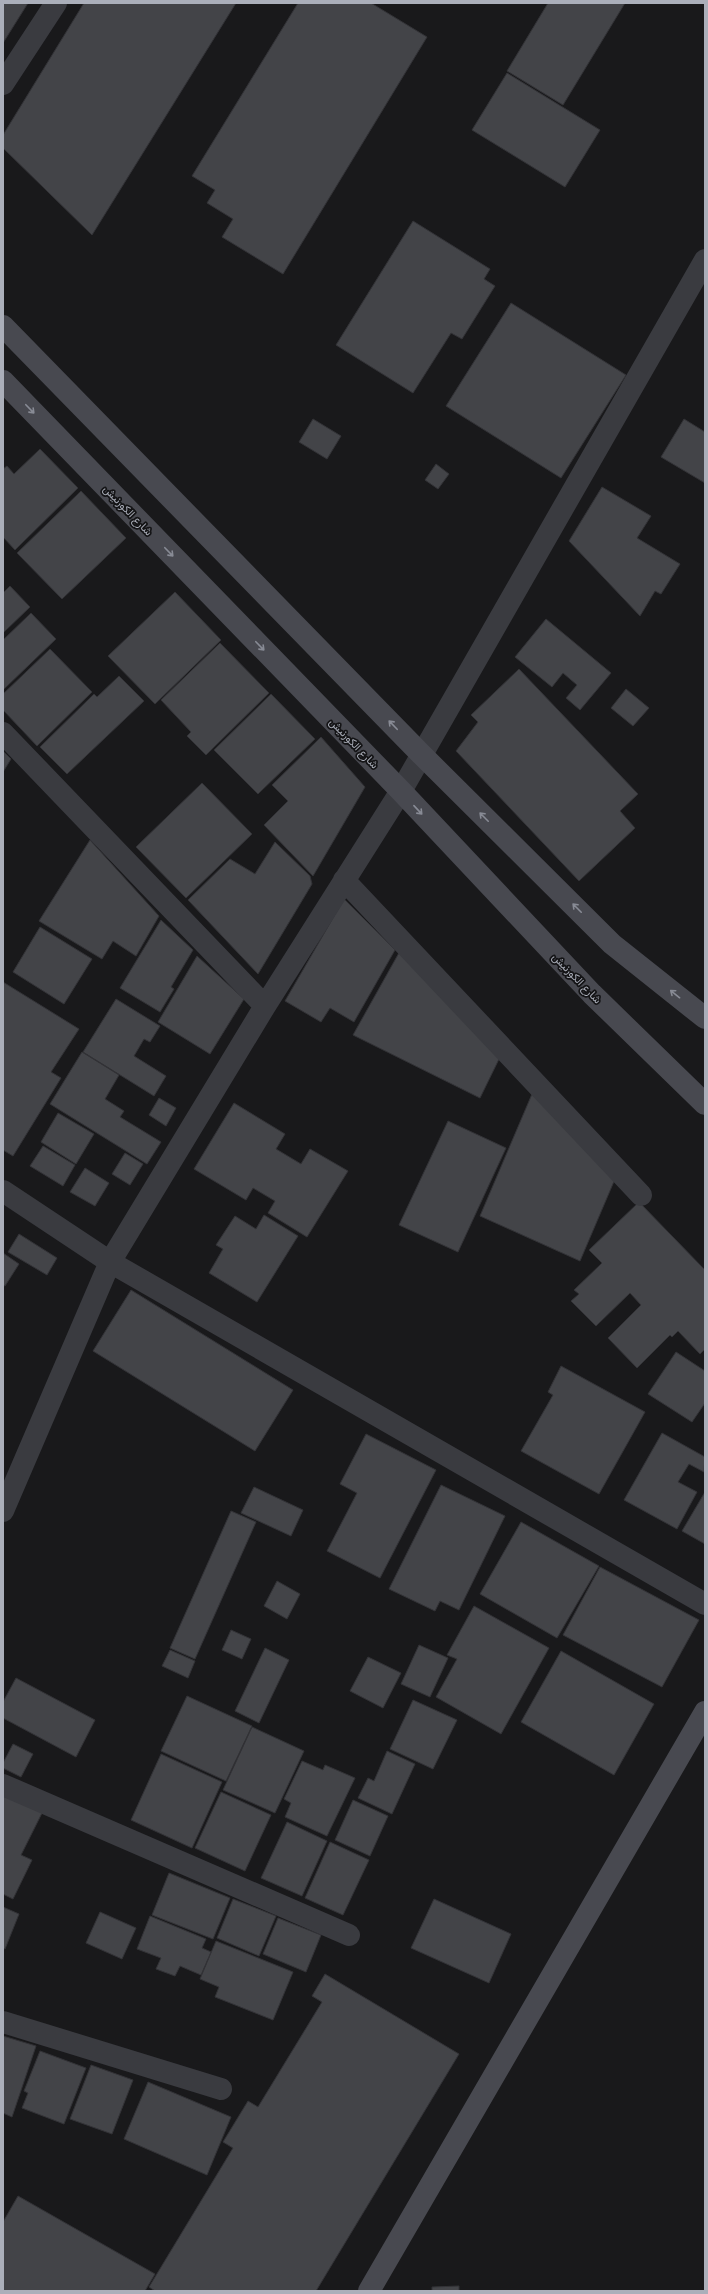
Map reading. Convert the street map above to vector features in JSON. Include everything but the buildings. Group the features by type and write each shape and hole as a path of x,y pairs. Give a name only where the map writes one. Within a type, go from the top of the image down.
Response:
{"main road":[{"path":"3,326 421,754 612,944 705,1018"},
{"name":"شارع الكورنيش","path":"3,381 401,791 592,994 705,1104"},
{"path":"369,2291 705,1712"}],"street":[{"path":"3,84 56,3"},
{"path":"3,1511 110,1262 265,1006 401,791 705,260"},
{"path":"3,733 265,1006"},
{"path":"344,880 641,1195"},
{"path":"3,1191 110,1262 705,1604"},
{"path":"3,1785 349,1935"},
{"path":"3,2022 221,2089"}]}
